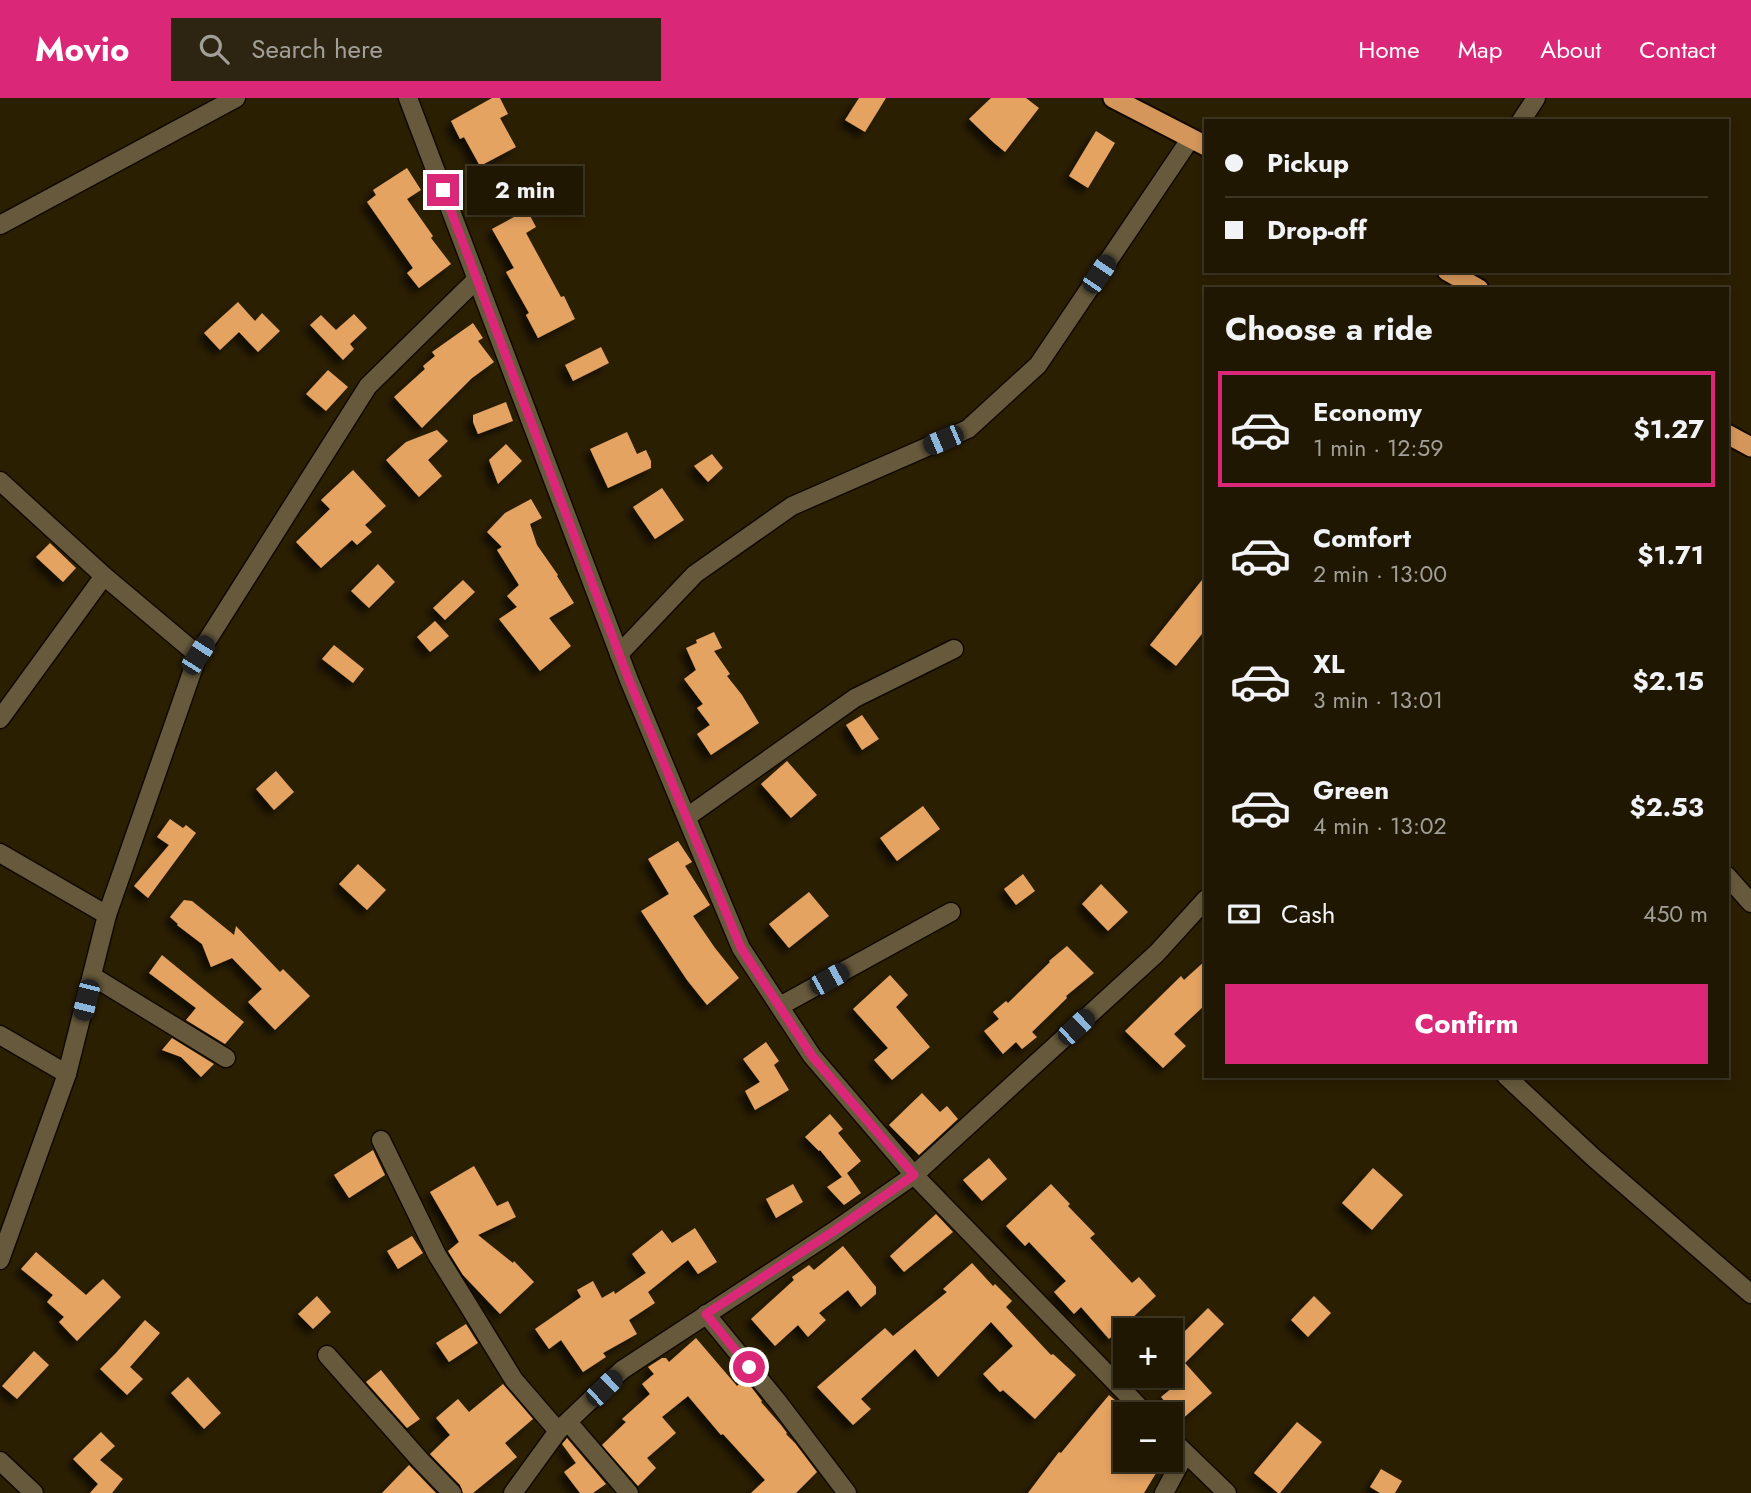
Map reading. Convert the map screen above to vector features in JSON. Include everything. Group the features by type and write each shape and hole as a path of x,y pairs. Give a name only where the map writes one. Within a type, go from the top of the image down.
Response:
{"highway":[{"path":"1113,98 1198,142"},
{"path":"1451,273 1475,287"},
{"path":"1729,435 1751,447"}],"street":[{"path":"0,225 236,98"},
{"path":"408,98 619,654 741,948 812,1056 914,1175 1134,1402"},
{"path":"1522,119 1536,98"},
{"path":"619,654 695,574 792,506 968,429 1038,365 1198,142"},
{"path":"0,1261 67,1074 107,915 198,655 368,386 477,279"},
{"path":"0,481 104,576 198,655"},
{"path":"0,719 104,576"},
{"path":"687,817 855,698 954,649"},
{"path":"0,853 107,915"},
{"path":"1729,878 1751,903"},
{"path":"513,1493 563,1427 622,1370 834,1231 914,1175 1157,953 1204,901"},
{"path":"780,1006 951,912"},
{"path":"92,976 226,1058"},
{"path":"0,1035 67,1074"},
{"path":"1508,1078 1594,1158 1751,1294"},
{"path":"381,1140 437,1255 514,1380 629,1493"},
{"path":"706,1314 778,1402 847,1493"},
{"path":"327,1355 452,1493"},
{"path":"1164,1493 1185,1454 1227,1493"},
{"path":"0,1461 34,1493"}],"building":[{"path":"492,98 500,98 508,114 500,118 516,147 480,166 464,137 460,139 451,121"},
{"path":"859,98 886,98 865,132 845,120"},
{"path":"991,98 1026,98 1039,108 1005,152 969,119"},
{"path":"1096,131 1115,143 1088,188 1069,176"},
{"path":"407,168 421,190 407,199 451,264 419,288 407,273 413,268 367,202 376,195 373,190"},
{"path":"527,210 536,227 526,233 575,319 538,338 526,315 529,313 506,272 514,268 492,229"},
{"path":"238,302 255,321 262,313 280,331 258,352 239,332 220,350 204,333"},
{"path":"354,314 367,328 350,344 354,349 343,360 310,325 321,315 336,330"},
{"path":"473,323 483,338 478,341 494,362 472,378 422,428 394,397 425,369 423,366 435,356 432,352"},
{"path":"601,347 609,363 573,381 565,365"},
{"path":"328,370 348,387 326,411 306,394"},
{"path":"506,402 513,421 478,434 473,415"},
{"path":"437,430 448,441 428,460 442,476 419,497 386,460 406,442"},
{"path":"627,432 637,454 646,450 651,468 608,488 590,449"},
{"path":"506,444 522,461 498,484 489,460"},
{"path":"712,454 723,468 708,482 694,466"},
{"path":"353,470 386,506 365,525 372,532 357,545 352,540 321,568 296,542 330,509 321,500"},
{"path":"662,488 684,520 655,539 633,507"},
{"path":"531,499 542,518 530,524 537,545 574,603 549,618 571,646 540,671 499,619 517,607 507,596 519,585 497,550 502,547 487,532 505,513"},
{"path":"50,543 76,568 63,582 36,557"},
{"path":"378,564 395,582 369,608 351,591"},
{"path":"1204,578 1204,631 1176,666 1150,645"},
{"path":"463,580 475,592 445,620 433,608"},
{"path":"435,621 449,636 430,652 417,637"},
{"path":"714,632 722,648 714,651 730,674 727,676 759,723 711,755 697,734 710,725 697,708 703,704 684,679 696,670 686,648"},
{"path":"334,645 364,669 353,683 322,659"},
{"path":"862,715 879,739 862,750 846,725"},
{"path":"787,761 817,795 791,818 761,784"},
{"path":"276,771 294,792 274,810 256,789"},
{"path":"923,806 940,829 897,861 880,838"},
{"path":"170,819 183,828 186,825 196,833 148,898 134,886 169,845 157,837"},
{"path":"678,841 692,862 685,866 710,905 693,916 739,978 707,1005 641,911 669,894 648,859"},
{"path":"358,864 386,890 367,910 339,884"},
{"path":"1023,874 1035,891 1016,905 1004,889"},
{"path":"1101,884 1128,912 1108,931 1082,904"},
{"path":"809,892 829,916 789,948 769,924"},
{"path":"184,900 192,901 234,935 236,926 280,972 283,969 310,996 275,1030 248,1002 262,989 232,958 211,967 202,944 170,917"},
{"path":"1067,946 1094,973 1066,996 1067,998 1032,1032 1037,1037 1022,1049 1016,1042 1003,1054 984,1031 999,1019 993,1012 1006,1001 1008,1003"},
{"path":"162,955 244,1022 225,1044 186,1020 196,1008 149,973"},
{"path":"1204,962 1204,1006 1174,1034 1186,1046 1163,1068 1125,1031 1181,976 1184,980"},
{"path":"890,975 908,995 896,1007 930,1047 892,1080 874,1060 888,1048 853,1009"},
{"path":"172,1038 214,1064 201,1077 181,1057 162,1050"},
{"path":"766,1042 779,1061 774,1065 789,1090 755,1110 745,1091 760,1082 743,1059"},
{"path":"922,1093 940,1112 947,1106 958,1119 919,1155 889,1125"},
{"path":"830,1114 843,1129 838,1133 861,1161 847,1173 861,1193 844,1205 827,1187 842,1177 820,1150 805,1137"},
{"path":"373,1150 385,1175 349,1198 334,1175"},
{"path":"989,1158 1007,1179 982,1201 963,1180"},
{"path":"474,1166 497,1206 508,1201 516,1217 478,1235 513,1263 514,1261 534,1282 500,1314 463,1275 448,1251 459,1242 430,1192"},
{"path":"1373,1168 1403,1195 1372,1230 1342,1203"},
{"path":"793,1184 803,1202 776,1218 766,1199"},
{"path":"1051,1184 1095,1234 1090,1238 1132,1283 1139,1277 1156,1296 1132,1318 1113,1318 1113,1335 1109,1339 1081,1307 1074,1314 1054,1292 1066,1281 1029,1242 1025,1246 1006,1226"},
{"path":"936,1214 953,1232 904,1272 890,1256"},
{"path":"695,1228 717,1262 698,1274 688,1260 648,1292 655,1303 629,1320 637,1334 603,1353 606,1357 583,1372 561,1340 549,1349 535,1329 581,1297 577,1290 593,1281 602,1298 614,1291 615,1294 646,1273 632,1254 662,1230 672,1243"},
{"path":"412,1236 423,1253 398,1269 387,1251"},
{"path":"843,1246 876,1287 876,1294 861,1307 848,1290 819,1313 826,1320 808,1337 798,1325 775,1346 751,1319 794,1280 792,1277 809,1265 814,1270"},
{"path":"36,1252 86,1295 103,1279 121,1297 77,1341 59,1322 64,1317 47,1302 53,1295 21,1269"},
{"path":"972,1263 993,1286 995,1284 1012,1301 1006,1307 1051,1355 1076,1375 1035,1419 1003,1390 1000,1392 983,1374 1013,1346 991,1322 938,1377 915,1349 861,1399 871,1409 853,1425 817,1387 885,1328 893,1336 947,1292 943,1289"},
{"path":"317,1296 331,1312 313,1329 298,1314"},
{"path":"1314,1296 1331,1313 1308,1337 1291,1320"},
{"path":"1208,1308 1224,1324 1185,1363 1212,1393 1183,1418 1183,1402 1165,1402 1161,1397 1172,1388 1183,1388 1183,1333"},
{"path":"145,1320 160,1333 130,1367 143,1379 127,1395 100,1369"},
{"path":"466,1324 478,1343 449,1362 436,1343"},
{"path":"696,1338 737,1386 745,1379 817,1472 796,1493 751,1493 765,1480 688,1396 662,1417 676,1433 647,1458 656,1468 638,1486 602,1445 626,1422 622,1419 650,1394 642,1384 654,1374 648,1367 662,1358 669,1362"},
{"path":"34,1351 49,1365 17,1399 2,1386"},
{"path":"381,1370 420,1419 407,1428 366,1382"},
{"path":"188,1377 221,1413 204,1429 171,1393"},
{"path":"503,1384 533,1419 505,1443 517,1457 473,1493 463,1493 460,1485 430,1454 450,1435 436,1418 458,1399 469,1412"},
{"path":"1109,1395 1117,1402 1113,1402 1113,1472 1157,1472 1144,1493 1028,1493 1059,1452 1061,1453"},
{"path":"1297,1422 1322,1442 1278,1493 1254,1473"},
{"path":"101,1432 115,1446 100,1460 123,1479 112,1493 90,1493 98,1484 73,1459"},
{"path":"567,1438 606,1484 593,1493 580,1493 564,1472 576,1463 562,1444"},
{"path":"409,1465 436,1493 382,1493"},
{"path":"1381,1469 1402,1481 1395,1493 1380,1493 1370,1487"}],"route":[{"path":"443,190 629,680 741,948 812,1056 914,1175 834,1231 706,1314 749,1367"}]}
